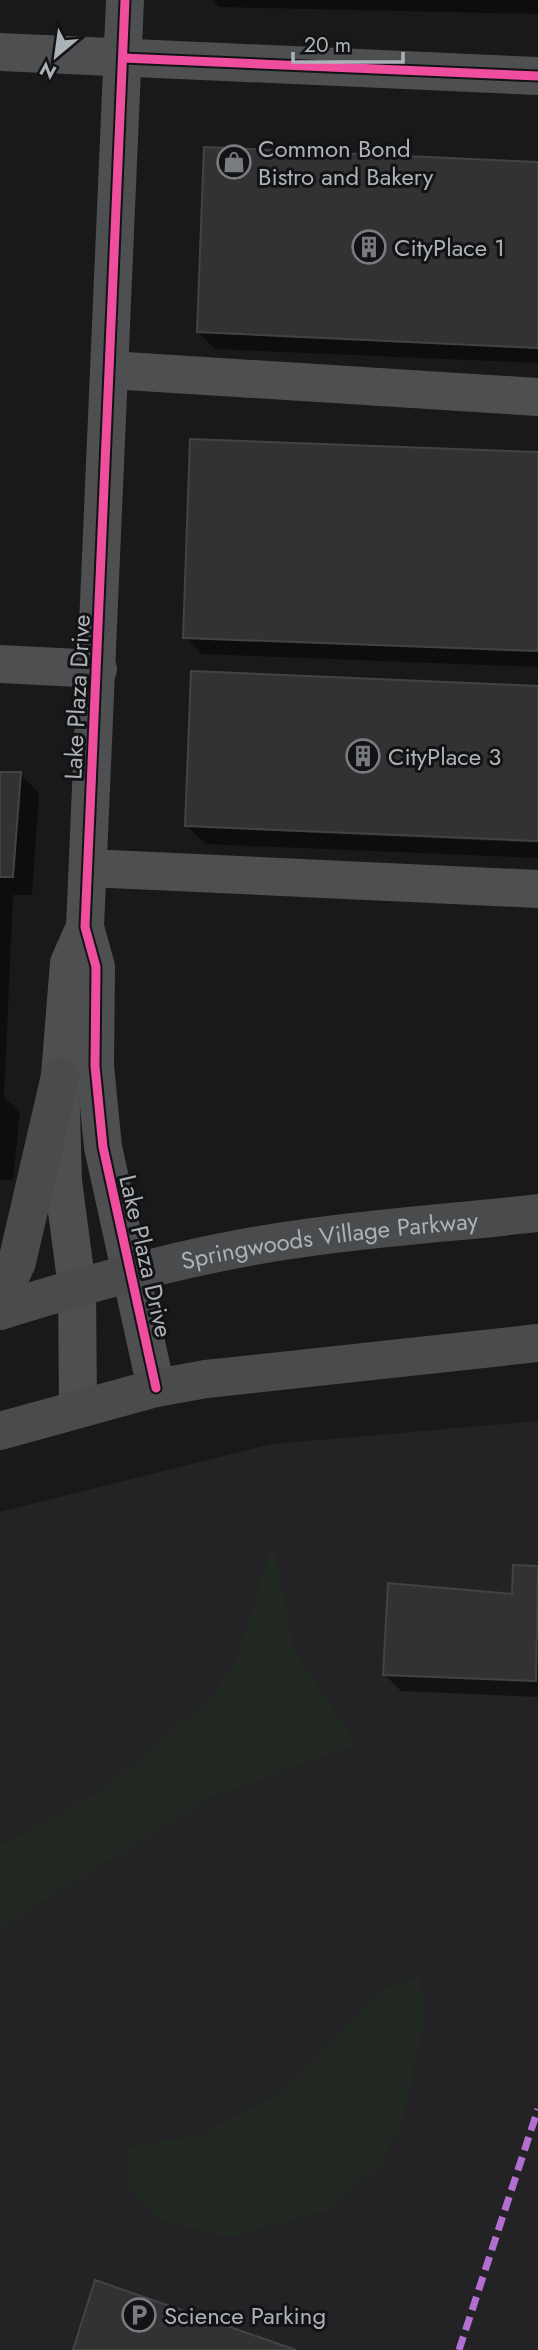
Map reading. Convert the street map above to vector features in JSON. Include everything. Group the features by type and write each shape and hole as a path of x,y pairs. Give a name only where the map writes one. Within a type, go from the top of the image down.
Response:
{"main road":[{"path":"0,1299 17,1262 60,1076"},
{"name":"Springwoods Village Parkway","path":"0,1311 130,1272 304,1238 538,1213"},
{"path":"0,1431 156,1388 206,1379 538,1343"}],"street":[{"name":"Lake Plaza Drive","path":"125,0 85,927 96,967 95,1066 103,1147 156,1388"},
{"path":"0,52 538,76"},
{"path":"110,370 538,397"},
{"path":"0,664 98,669"},
{"path":"88,868 538,889"},
{"name":"Lake Plaza Drive","path":"78,1409 77,1287 63,1181 60,1076 69,963 85,927"}],"shaded area":[{"path":"538,1421 538,2350 0,2350 0,1512 272,1444"},
{"path":"273,1540 295,1653 357,1744 208,1799 0,1928 0,1845 102,1791 210,1699 237,1659"},
{"path":"419,1976 426,2012 402,2126 383,2161 330,2210 227,2238 158,2219 129,2189 127,2147 200,2135 291,2086 379,1991"}],"building":[{"name":"CityPlace 1","path":"204,147 538,162 538,348 197,332"},
{"path":"190,439 538,452 538,651 183,638"},
{"name":"CityPlace 3","path":"191,671 538,686 538,841 185,826"},
{"path":"0,772 21,772 13,877 0,877"},
{"path":"513,1565 538,1566 536,1681 383,1675 388,1583 512,1594"},
{"name":"Science Parking","path":"95,2280 296,2350 73,2350"}],"marked path":[{"path":"459,2350 538,2109"}],"cycle path":[{"path":"125,0 85,927 96,967 95,1066 103,1147 156,1388"},
{"path":"123,58 538,76"}],"place":[{"name":"Common Bond Bistro and Bakery","path":"234,162"},
{"name":"CityPlace 1","path":"369,247"},
{"name":"CityPlace 3","path":"363,756"},
{"name":"Science Parking","path":"139,2315"}]}
